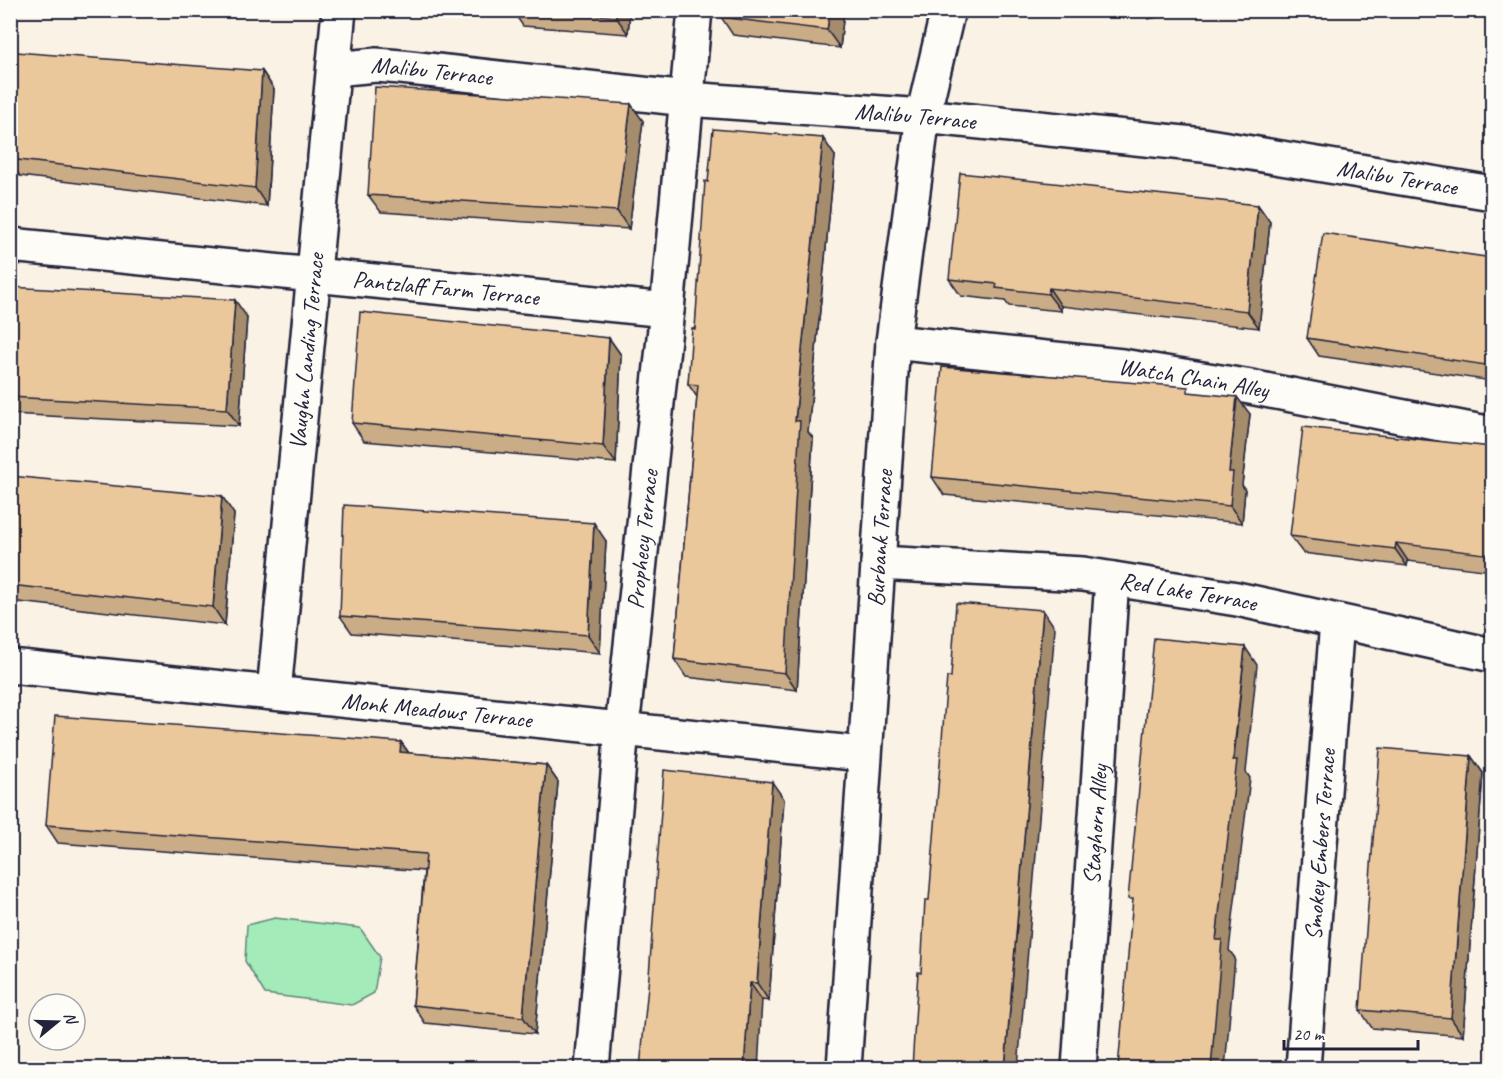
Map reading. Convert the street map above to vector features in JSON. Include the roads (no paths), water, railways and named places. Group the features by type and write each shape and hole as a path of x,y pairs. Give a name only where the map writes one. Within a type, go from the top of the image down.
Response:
{"street":[{"name":"Vaughn Landing Terrace","path":"274,692 339,10"},
{"name":"Prophecy Terrace","path":"592,1068 622,729 667,310 695,10"},
{"name":"Burbank Terrace","path":"844,1068 863,754 893,342 923,116 948,10"},
{"name":"Malibu Terrace","path":"334,69 376,65 401,67 687,99 923,116 1203,145 1492,193"},
{"name":"Pantzlaff Farm Terrace","path":"10,245 667,310"},
{"name":"Watch Chain Alley","path":"893,342 1122,366 1245,386 1492,434"},
{"name":"Red Lake Terrace","path":"878,563 1083,574 1237,599 1492,655"},
{"name":"Staghorn Alley","path":"1079,1068 1112,579"},
{"name":"Smokey Embers Terrace","path":"1303,1068 1337,621"},
{"name":"Monk Meadows Terrace","path":"10,666 863,754"}]}
